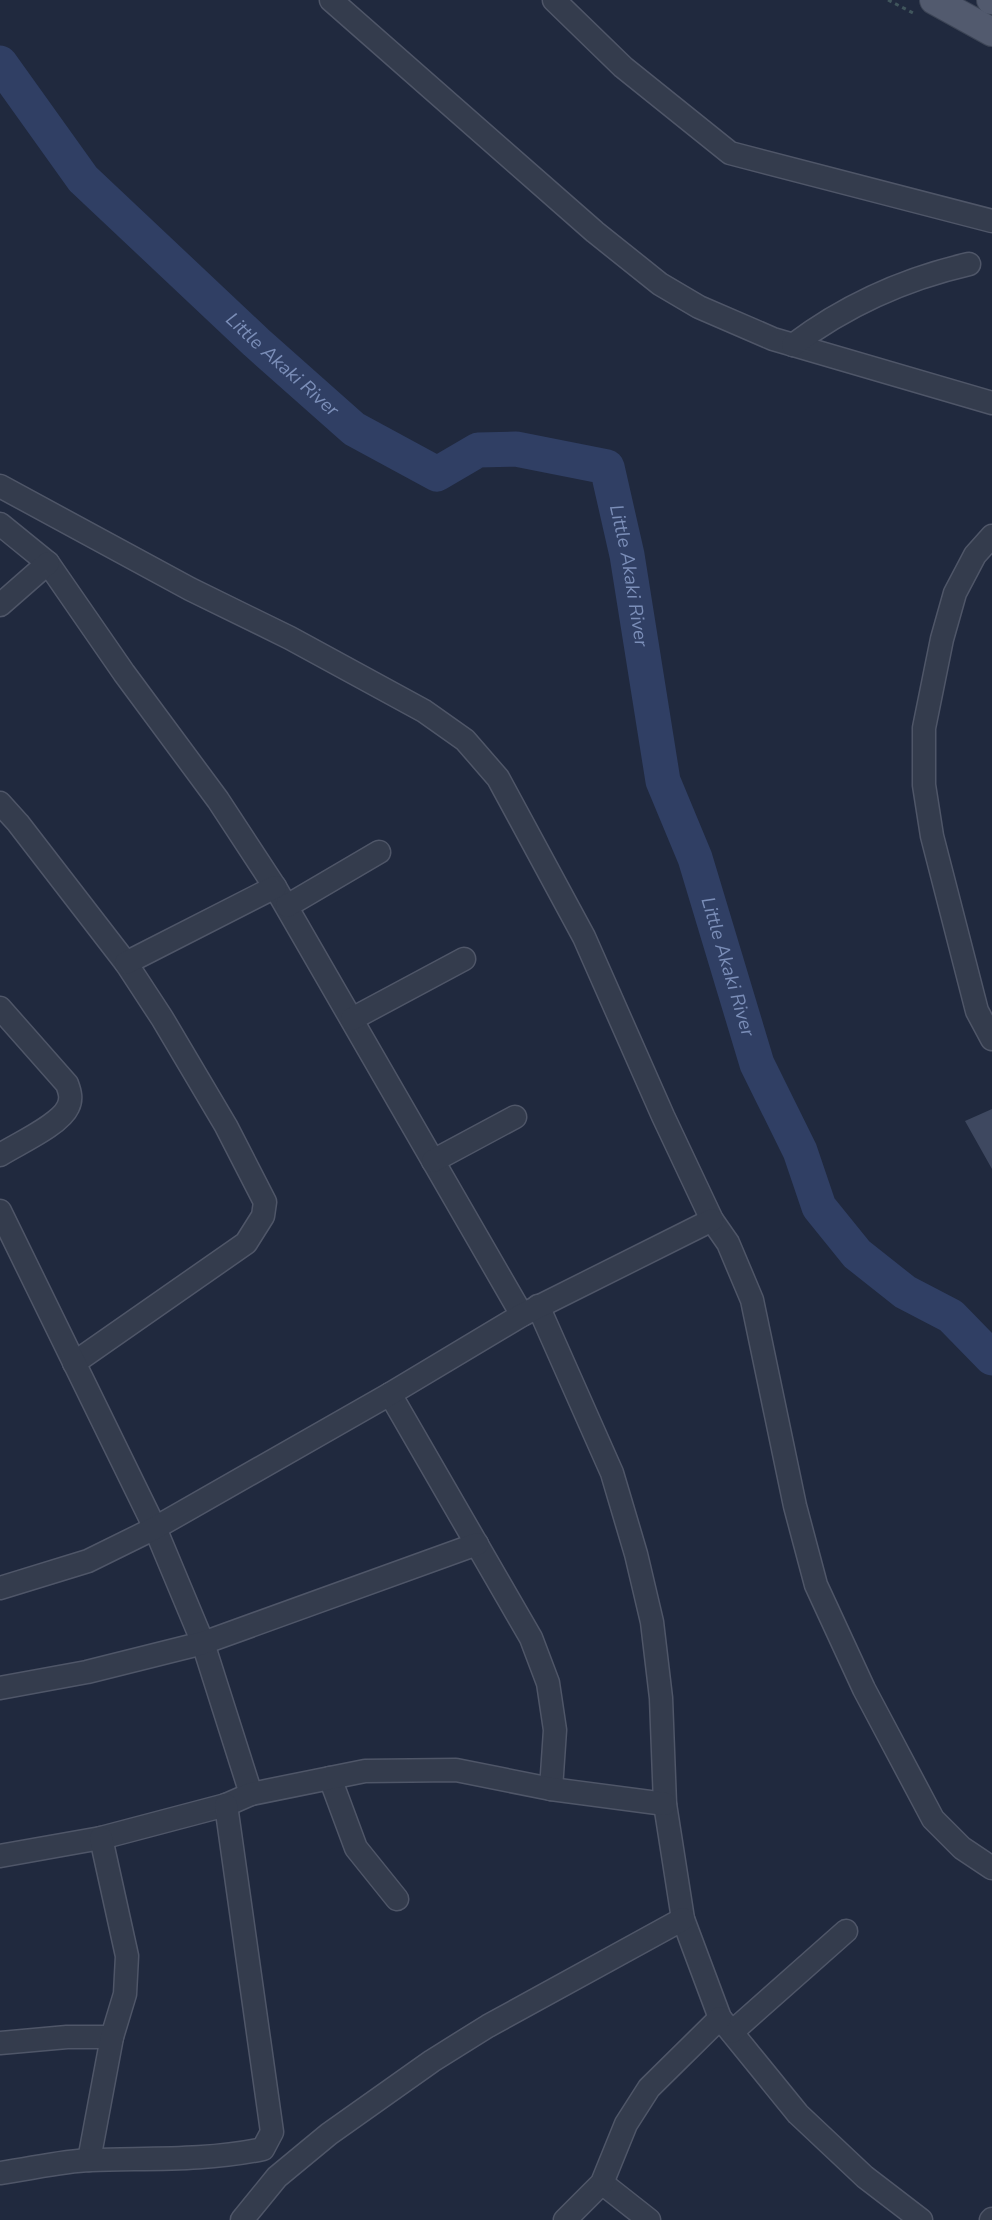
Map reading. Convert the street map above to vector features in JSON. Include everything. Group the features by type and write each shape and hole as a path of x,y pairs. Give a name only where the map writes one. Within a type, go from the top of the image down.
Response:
{"main road":[{"path":"934,0 992,32"}],"street":[{"path":"331,0 595,232 660,284 699,307 773,338 992,403"},
{"path":"554,0 623,67 730,153 992,221"},
{"path":"793,345 817,326 897,285 928,273 969,264"},
{"path":"0,486 190,589 290,638 424,711 465,740 498,778 584,937 663,1116 712,1220 728,1242 752,1300 795,1506 816,1585 864,1689 933,1819 962,1848 992,1868"},
{"path":"0,524 48,563 124,673 218,800 281,896 312,954 352,1019 433,1160 530,1310 612,1473 636,1554 652,1622 661,1698 665,1804 683,1919 726,2025 798,2114 865,2177 921,2220"},
{"path":"992,536 975,555 955,593 942,639 924,728 924,776 932,836 976,1011 992,1039"},
{"path":"0,605 48,563"},
{"path":"0,803 18,823 126,963 226,1126 265,1202 263,1216 246,1243 74,1363"},
{"path":"126,963 379,852"},
{"path":"352,1019 464,959"},
{"path":"0,1008 67,1084 71,1096 68,1107 59,1119 0,1155"},
{"path":"433,1160 515,1118"},
{"path":"0,1211 155,1528 204,1643 251,1794"},
{"path":"0,1588 88,1561 155,1528 390,1394 530,1310 712,1220"},
{"path":"390,1394 531,1638 548,1684 555,1730 551,1789"},
{"path":"0,1688 87,1672 204,1643 477,1544"},
{"path":"0,1856 101,1838 226,1805 251,1794 365,1771 456,1770 551,1789 665,1804"},
{"path":"330,1778 356,1848 396,1899"},
{"path":"0,2173 89,2160 173,2159 244,2152 263,2148 272,2132 226,1805"},
{"path":"89,2160 112,2037 125,1994 127,1956 101,1838"},
{"path":"242,2220 277,2176 329,2134 432,2061 488,2026 683,1919"},
{"path":"565,2220 602,2183 626,2124 649,2088 846,1930"},
{"path":"0,2043 67,2037 112,2037"},
{"path":"602,2183 649,2220"}],"building":[{"path":"992,1109 992,1169 965,1121"}],"waterway":[{"name":"Little Akaki River","path":"0,63 83,179 256,342 354,429 437,474 478,450 516,449 607,467 627,555 663,781 695,858 757,1064 800,1151 819,1207 857,1254 905,1292 951,1316 992,1358"}]}
